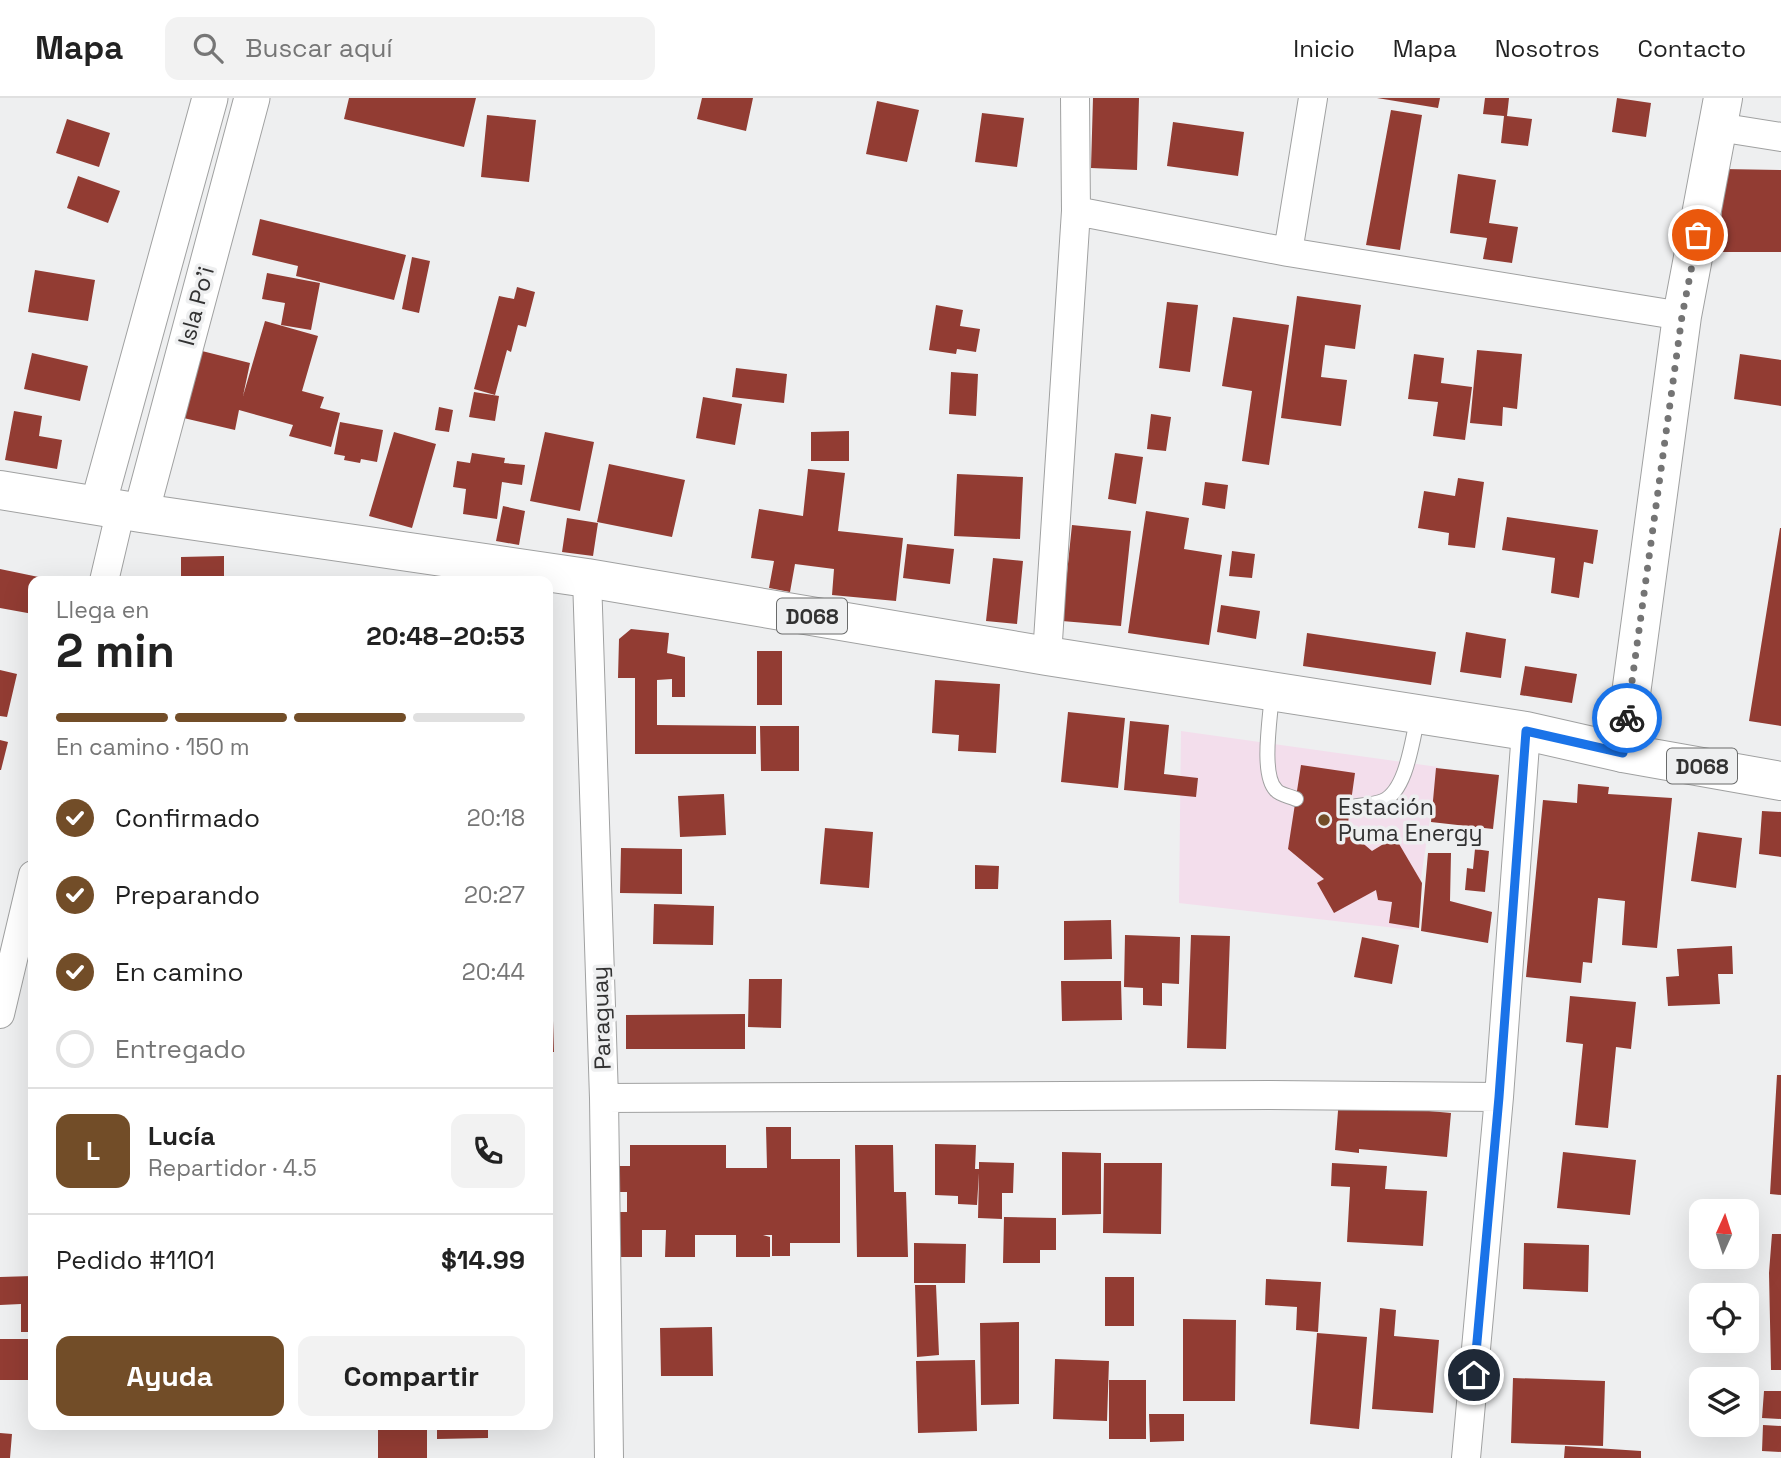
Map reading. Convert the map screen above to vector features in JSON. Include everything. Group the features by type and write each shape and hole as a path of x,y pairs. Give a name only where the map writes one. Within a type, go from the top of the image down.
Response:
{"main road":[{"path":"1623,753 1682,316 1720,112"},
{"name":"D068","path":"0,490 587,578 1047,656 1526,731 1623,753 1781,781"}],"street":[{"name":"Isla Po'i","path":"120,509 209,98"},
{"name":"Isla Po'i","path":"120,509 252,98"},
{"path":"1047,656 1076,211 1074,98"},
{"path":"1288,251 1313,98"},
{"path":"1720,112 1781,137"},
{"path":"1076,211 1288,251 1682,316"},
{"path":"105,576 120,509"},
{"name":"Paraguay","path":"587,578 604,1098 608,1458"},
{"path":"1466,1458 1499,1097 1526,731"},
{"path":"0,1014 28,896"},
{"path":"604,1098 1268,1095 1499,1097"}],"lane":[{"path":"1272,691 1268,759 1270,781 1277,792 1296,799"},
{"path":"1350,807 1383,801 1395,791 1404,775 1418,714"}],"shaded area":[{"path":"1181,731 1438,767 1413,930 1179,903"}],"building":[{"path":"349,98 476,98 464,147 344,119"},
{"path":"702,98 753,98 746,131 697,119"},
{"path":"1093,98 1139,98 1137,170 1091,168"},
{"path":"1377,98 1440,98 1438,108"},
{"path":"1485,98 1509,98 1507,116 1532,119 1528,146 1501,143 1504,116 1483,114"},
{"path":"1617,98 1651,103 1646,137 1612,132"},
{"path":"877,101 919,110 907,162 866,154"},
{"path":"1391,110 1422,115 1400,250 1366,245"},
{"path":"982,113 1024,118 1017,167 975,162"},
{"path":"487,115 536,120 529,182 481,177"},
{"path":"67,119 110,133 99,167 56,153"},
{"path":"1173,122 1244,132 1238,176 1167,166"},
{"path":"1722,169 1781,170 1781,252 1721,252"},
{"path":"1458,174 1496,180 1489,223 1518,227 1512,263 1483,259 1487,238 1450,233"},
{"path":"78,176 120,191 108,223 67,208"},
{"path":"260,219 406,255 394,300 296,276 298,266 252,255"},
{"path":"412,257 430,261 419,313 402,309"},
{"path":"35,270 95,280 88,321 28,312"},
{"path":"267,273 320,283 311,330 281,325 285,303 262,299"},
{"path":"517,287 535,292 526,327 518,325 511,352 507,350 495,395 474,389 499,296 514,299"},
{"path":"1297,296 1361,305 1355,349 1325,345 1321,377 1347,380 1341,426 1281,418"},
{"path":"1167,302 1198,305 1190,372 1159,368"},
{"path":"936,305 963,310 960,326 980,329 976,352 957,349 956,354 929,350"},
{"path":"1233,317 1289,325 1269,465 1242,461 1252,391 1222,386"},
{"path":"265,321 318,336 302,391 324,397 320,408 340,413 331,447 289,436 293,425 239,410 235,430 175,416 190,348 250,363 243,396"},
{"path":"1477,350 1522,354 1517,409 1503,407 1502,426 1470,423"},
{"path":"32,353 88,366 80,401 24,389"},
{"path":"1414,354 1444,358 1441,383 1472,387 1465,440 1433,436 1438,402 1408,399"},
{"path":"1740,354 1781,360 1781,406 1734,399"},
{"path":"736,368 787,374 784,403 732,397"},
{"path":"951,372 978,374 976,416 949,414"},
{"path":"474,392 499,396 495,421 469,417"},
{"path":"703,397 742,404 735,445 696,438"},
{"path":"439,407 453,410 449,432 435,430"},
{"path":"14,411 42,416 39,436 62,440 57,469 5,460"},
{"path":"1151,414 1171,417 1166,451 1147,449"},
{"path":"340,422 383,430 377,462 361,459 360,463 344,460 345,456 334,454"},
{"path":"849,431 849,461 811,461 811,432"},
{"path":"394,432 436,444 412,528 369,516"},
{"path":"545,432 594,442 580,511 530,501"},
{"path":"472,453 505,458 504,463 525,465 522,485 502,482 497,519 463,514 466,489 453,487 457,461 470,463"},
{"path":"1115,453 1143,457 1136,504 1108,499"},
{"path":"609,464 685,480 672,537 597,522"},
{"path":"808,469 845,473 838,531 903,538 896,601 832,595 834,569 795,564 790,592 769,588 774,561 751,558 759,509 803,516"},
{"path":"957,474 1023,477 1020,539 954,536"},
{"path":"1458,478 1484,482 1475,548 1448,545 1449,533 1418,528 1424,491 1455,496"},
{"path":"1205,482 1228,485 1225,509 1202,505"},
{"path":"503,506 525,511 519,545 496,541"},
{"path":"1146,511 1189,518 1184,549 1222,555 1209,645 1128,633"},
{"path":"1507,517 1598,530 1593,564 1584,562 1579,598 1551,593 1555,558 1502,550"},
{"path":"567,518 598,523 593,556 562,552"},
{"path":"1072,525 1131,531 1121,626 1062,621"},
{"path":"1781,528 1781,726 1749,721"},
{"path":"907,544 954,549 950,584 903,578"},
{"path":"1232,551 1255,554 1252,578 1229,576"},
{"path":"224,556 224,576 181,576 181,557"},
{"path":"993,558 1023,561 1017,624 986,621"},
{"path":"0,569 34,576 28,576 28,613 0,608"},
{"path":"1221,605 1260,611 1256,639 1217,632"},
{"path":"631,629 669,633 667,653 685,657 685,697 672,697 672,679 657,680 657,725 756,726 756,754 635,754 635,678 618,678 619,639"},
{"path":"1466,632 1506,639 1501,678 1460,672"},
{"path":"1307,633 1436,652 1431,685 1303,666"},
{"path":"757,651 782,651 782,705 757,705"},
{"path":"1525,666 1577,674 1572,703 1520,695"},
{"path":"0,670 17,674 7,717 0,716"},
{"path":"935,680 1000,684 996,753 958,751 959,735 932,733"},
{"path":"1068,712 1125,718 1118,788 1061,782"},
{"path":"1130,721 1169,725 1164,774 1198,778 1196,797 1124,790"},
{"path":"760,726 799,726 799,771 761,771"},
{"path":"0,740 8,742 1,770 0,770"},
{"path":"1301,765 1355,773 1347,830 1372,851 1395,837 1422,883 1419,928 1389,923 1392,902 1378,900 1376,890 1334,913 1317,883 1324,879 1288,849"},
{"path":"1436,768 1499,775 1493,829 1431,822"},
{"path":"1578,784 1609,787 1608,794 1672,798 1657,948 1622,945 1625,901 1598,898 1592,963 1583,962 1581,983 1526,977 1543,800 1577,803"},
{"path":"724,794 726,835 680,837 678,796"},
{"path":"1762,811 1781,812 1781,857 1759,854"},
{"path":"825,828 873,832 869,888 820,884"},
{"path":"1698,832 1742,838 1736,888 1691,881"},
{"path":"621,848 682,849 682,894 620,893"},
{"path":"1475,849 1489,851 1485,892 1465,890 1467,868 1473,869"},
{"path":"1428,853 1451,853 1450,901 1492,912 1488,943 1421,931"},
{"path":"975,865 999,866 998,889 975,889"},
{"path":"654,904 714,906 713,945 653,944"},
{"path":"1111,920 1112,959 1064,960 1064,921"},
{"path":"1125,935 1180,937 1179,984 1162,983 1162,1006 1143,1005 1143,988 1124,987"},
{"path":"1191,935 1230,936 1226,1049 1187,1048"},
{"path":"1362,937 1399,945 1392,984 1354,977"},
{"path":"1732,946 1733,974 1718,974 1720,1004 1668,1006 1666,977 1679,976 1677,949"},
{"path":"749,979 782,979 781,1028 748,1027"},
{"path":"1061,981 1121,981 1122,1020 1062,1021"},
{"path":"1570,996 1636,1002 1631,1049 1616,1047 1608,1128 1575,1125 1583,1044 1566,1042"},
{"path":"745,1014 745,1049 626,1049 626,1015"},
{"path":"1777,1075 1781,1075 1781,1195 1770,1194"},
{"path":"1339,1098 1363,1105 1451,1113 1447,1157 1359,1149 1359,1153 1335,1150"},
{"path":"766,1127 791,1127 791,1159 840,1159 840,1243 790,1243 790,1256 772,1256 772,1235 763,1235 770,1237 770,1257 736,1257 736,1235 695,1235 695,1257 665,1257 666,1230 642,1230 642,1257 612,1257 612,1212 627,1212 627,1192 612,1192 613,1166 630,1166 630,1145 726,1145 726,1168 767,1168"},
{"path":"935,1144 976,1145 975,1169 979,1169 979,1162 1014,1163 1013,1193 1002,1193 1002,1219 978,1218 979,1173 977,1205 958,1204 958,1196 935,1195"},
{"path":"855,1145 893,1145 894,1192 906,1192 908,1257 857,1257"},
{"path":"1062,1152 1101,1153 1101,1214 1062,1215"},
{"path":"1563,1152 1636,1160 1630,1215 1557,1208"},
{"path":"1104,1163 1162,1163 1161,1234 1103,1233"},
{"path":"1332,1163 1387,1166 1385,1189 1427,1191 1423,1246 1347,1242 1350,1187 1331,1186"},
{"path":"1004,1217 1056,1218 1056,1250 1040,1250 1040,1263 1003,1263"},
{"path":"1772,1234 1781,1234 1781,1370 1771,1370 1769,1273"},
{"path":"914,1243 966,1244 965,1283 914,1283"},
{"path":"1524,1243 1589,1245 1588,1292 1523,1289"},
{"path":"28,1276 28,1332 21,1332 21,1304 0,1305 0,1277"},
{"path":"1105,1277 1134,1277 1134,1326 1105,1326"},
{"path":"1266,1279 1321,1282 1318,1332 1296,1330 1297,1307 1265,1305"},
{"path":"915,1285 936,1285 939,1355 917,1357"},
{"path":"1380,1308 1396,1310 1394,1336 1439,1340 1433,1413 1372,1409"},
{"path":"1183,1319 1236,1320 1235,1401 1183,1401"},
{"path":"1019,1322 1019,1404 981,1405 980,1323"},
{"path":"712,1327 713,1376 661,1376 660,1328"},
{"path":"1317,1333 1367,1337 1359,1429 1310,1424"},
{"path":"0,1339 28,1339 28,1380 0,1380"},
{"path":"1055,1359 1109,1361 1107,1421 1053,1419"},
{"path":"975,1360 977,1431 918,1433 916,1361"},
{"path":"1513,1378 1605,1381 1603,1446 1511,1443"},
{"path":"1109,1380 1146,1380 1146,1439 1109,1439"},
{"path":"1764,1391 1781,1391 1781,1419 1762,1418"},
{"path":"1149,1414 1184,1414 1184,1441 1150,1442"},
{"path":"1763,1425 1781,1426 1781,1452 1762,1451"},
{"path":"378,1430 427,1430 427,1458 378,1458"},
{"path":"437,1430 488,1430 488,1438 437,1439"},
{"path":"0,1433 12,1434 10,1458 0,1458"},
{"path":"1565,1446 1641,1451 1641,1458 1564,1458"}],"way so far":[{"path":"1627,718 1682,316 1698,235"}],"place":[{"name":"Estación Puma Energy","path":"1324,820"}],"route":[{"path":"1474,1375 1499,1097 1526,731 1623,753 1627,718"}]}
